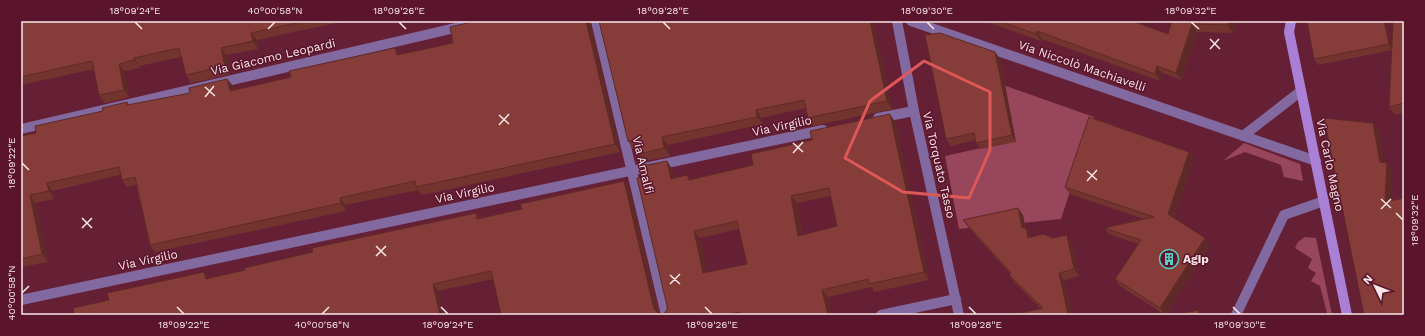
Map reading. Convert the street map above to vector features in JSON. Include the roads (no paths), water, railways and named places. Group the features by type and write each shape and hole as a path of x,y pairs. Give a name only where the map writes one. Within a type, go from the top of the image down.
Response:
{"street":[{"name":"Via Giacomo Leopardi","path":"21,129 485,21"},
{"name":"Via Amalfi","path":"596,21 666,315"},
{"name":"Via Torquato Tasso","path":"897,21 914,111 959,315"},
{"name":"Via Niccolò Machiavelli","path":"911,21 1316,161"},
{"name":"Via Carlo Magno","path":"1291,21 1289,32 1347,315"},
{"path":"1243,136 1301,91"},
{"path":"868,121 914,111"},
{"name":"Via Virgilio","path":"21,300 830,129"},
{"path":"1236,315 1284,215 1324,200"},
{"path":"881,315 956,299"}],"place":[{"name":"Agip","path":"1169,259"}]}
